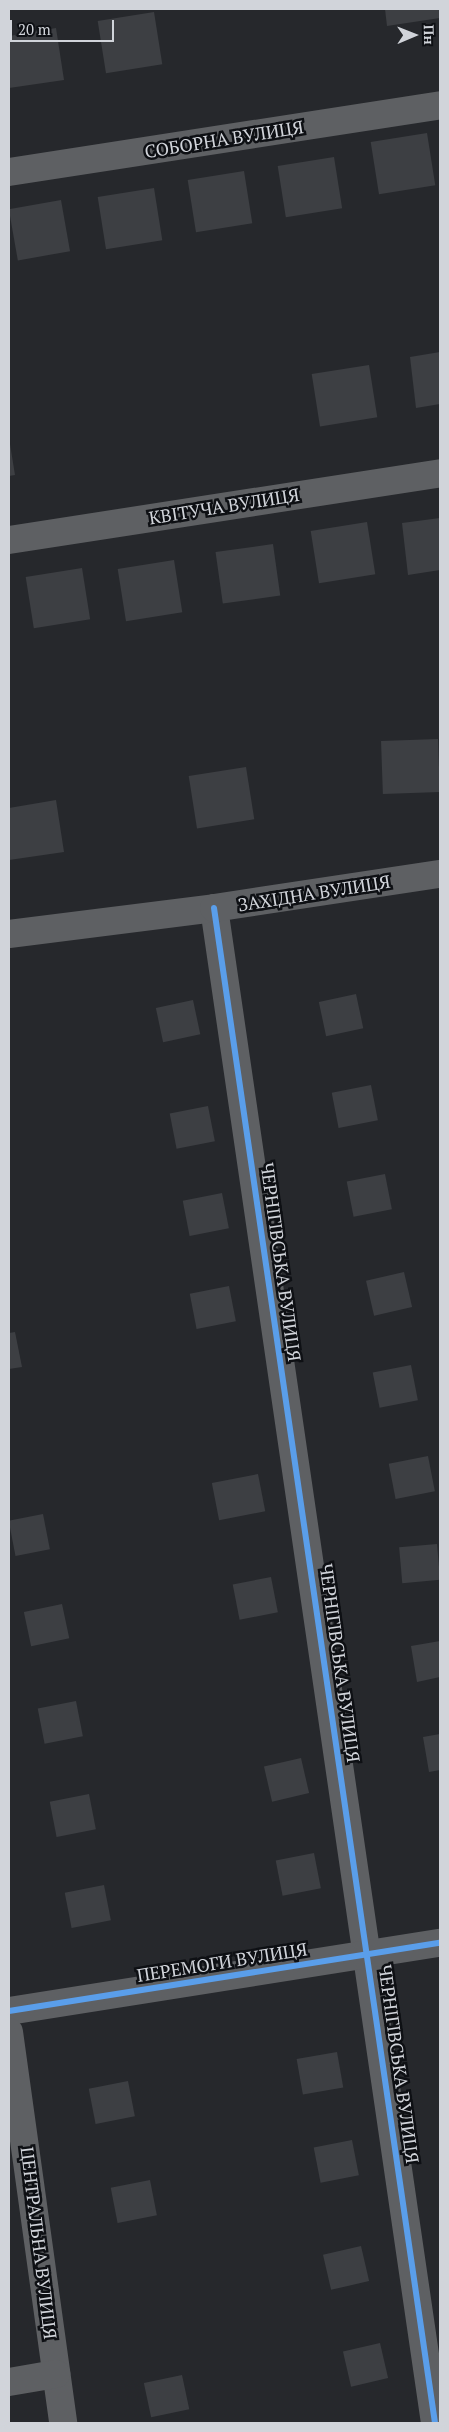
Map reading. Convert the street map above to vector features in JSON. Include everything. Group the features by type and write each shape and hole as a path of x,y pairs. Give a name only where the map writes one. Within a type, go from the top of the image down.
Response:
{"street":[{"name":"СОБОРНА ВУЛИЦЯ","path":"9,172 440,105"},
{"name":"КВІТУЧА ВУЛИЦЯ","path":"9,540 440,473"},
{"name":"ЗАХІДНА ВУЛИЦЯ","path":"9,934 214,908 440,874"},
{"name":"ЧЕРНІГІВСЬКА ВУЛИЦЯ","path":"214,908 435,2423"},
{"name":"ПЕРЕМОГИ ВУЛИЦЯ","path":"9,2011 440,1943"},
{"name":"ЦЕНТРАЛЬНА ВУЛИЦЯ","path":"9,2032 64,2423"},
{"path":"9,2382 56,2374"}],"building":[{"path":"385,9 440,9 440,18 387,26"},
{"path":"154,12 162,64 106,73 98,21"},
{"path":"56,28 64,80 9,88 9,36"},
{"path":"427,133 435,185 379,194 371,142"},
{"path":"334,157 342,208 286,217 278,166"},
{"path":"244,171 252,223 196,232 188,180"},
{"path":"154,188 162,240 106,249 98,197"},
{"path":"61,200 70,251 18,260 9,209"},
{"path":"440,352 440,404 416,408 410,357"},
{"path":"369,365 377,417 320,426 312,374"},
{"path":"9,438 15,475 9,476"},
{"path":"440,518 440,570 408,575 402,523"},
{"path":"367,522 375,574 319,583 311,531"},
{"path":"273,544 280,595 223,604 216,552"},
{"path":"174,560 182,612 126,621 118,569"},
{"path":"82,568 90,619 34,628 26,577"},
{"path":"438,739 440,792 383,794 381,741"},
{"path":"246,767 254,819 197,828 189,776"},
{"path":"56,800 64,852 9,860 9,808"},
{"path":"356,994 363,1028 326,1036 319,1002"},
{"path":"193,1000 200,1034 163,1042 156,1008"},
{"path":"371,1085 378,1120 339,1128 332,1093"},
{"path":"208,1106 215,1141 177,1149 170,1113"},
{"path":"385,1174 392,1209 354,1217 347,1181"},
{"path":"222,1193 229,1228 190,1236 183,1201"},
{"path":"404,1272 412,1307 374,1316 366,1281"},
{"path":"229,1286 236,1321 197,1329 190,1294"},
{"path":"15,1332 22,1367 9,1369 9,1333"},
{"path":"411,1365 418,1400 380,1408 373,1372"},
{"path":"428,1456 435,1491 396,1499 389,1464"},
{"path":"258,1474 265,1511 219,1520 212,1483"},
{"path":"43,1514 50,1549 16,1556 9,1521"},
{"path":"437,1544 440,1580 402,1583 399,1547"},
{"path":"271,1577 278,1612 240,1620 233,1584"},
{"path":"62,1604 69,1638 31,1646 24,1612"},
{"path":"440,1641 440,1677 417,1682 411,1646"},
{"path":"76,1701 83,1736 45,1744 38,1708"},
{"path":"440,1734 440,1770 429,1772 423,1737"},
{"path":"301,1758 309,1793 272,1802 264,1767"},
{"path":"89,1794 96,1829 57,1837 50,1802"},
{"path":"314,1853 321,1888 283,1896 276,1860"},
{"path":"104,1885 111,1920 72,1928 65,1893"},
{"path":"337,2052 343,2087 303,2095 297,2059"},
{"path":"128,2081 135,2116 96,2124 89,2089"},
{"path":"352,2140 359,2175 321,2183 314,2147"},
{"path":"150,2180 157,2215 118,2223 111,2188"},
{"path":"361,2246 369,2281 331,2290 323,2255"},
{"path":"380,2343 388,2378 351,2387 343,2352"},
{"path":"182,2375 189,2409 151,2417 144,2383"}],"cycle path":[{"path":"214,908 435,2423"},
{"path":"9,2011 440,1943"}]}
